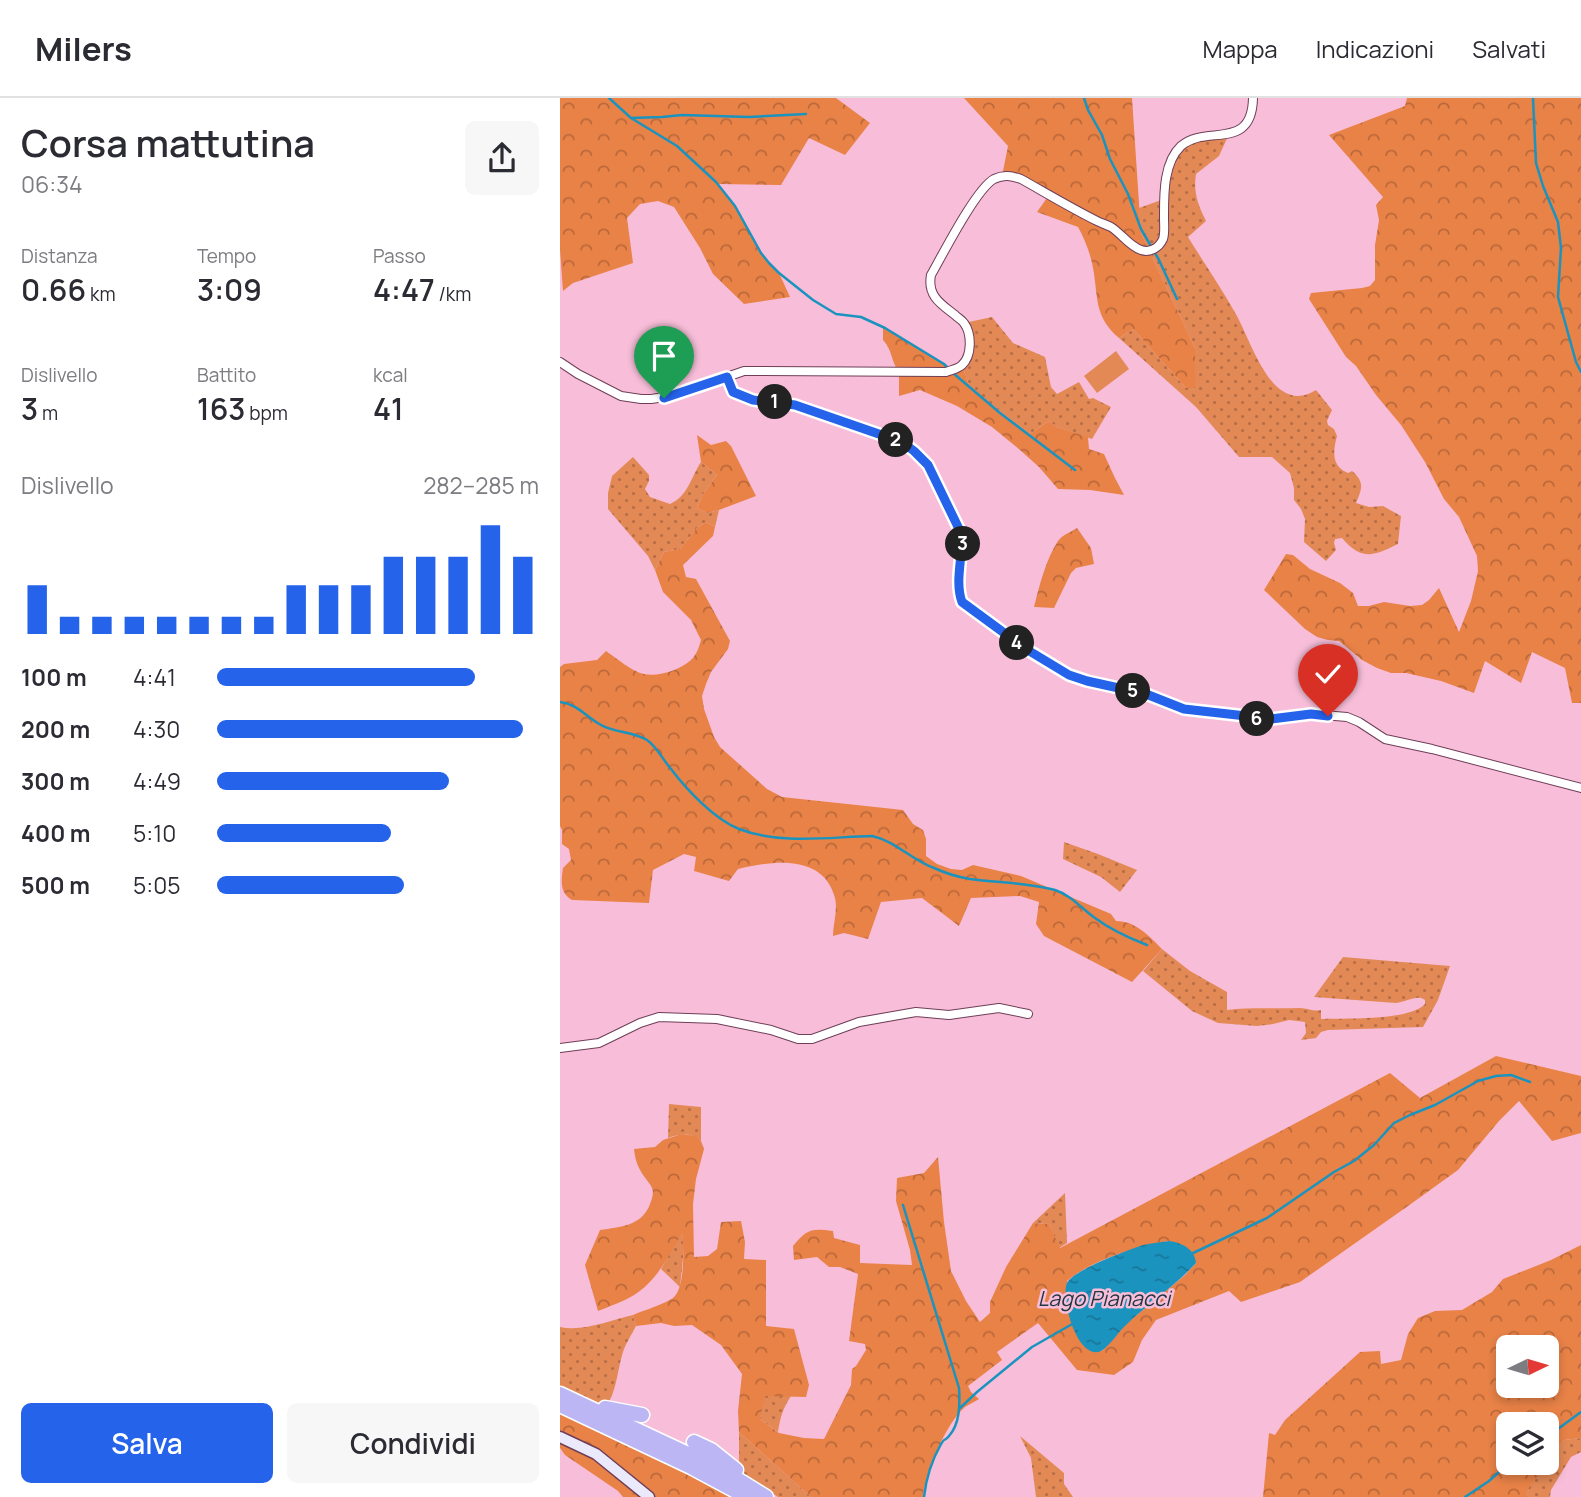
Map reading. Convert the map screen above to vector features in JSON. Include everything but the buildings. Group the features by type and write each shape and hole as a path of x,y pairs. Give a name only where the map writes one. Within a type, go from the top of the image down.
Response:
{"highway":[{"path":"560,1394 724,1471 766,1497"},
{"path":"577,1401 642,1415"},
{"path":"560,1405 691,1466 747,1497"},
{"path":"694,1441 778,1497"}],"street":[{"path":"560,362 621,396 641,399 672,396 744,370 946,372 955,369 968,357 970,341 964,323 937,302 929,284 953,234 986,185 1002,176 1021,179 1112,228 1133,247 1145,251 1156,248 1164,236 1168,173 1180,147 1200,138 1229,134 1242,128 1248,119 1253,98"},
{"path":"727,377 733,392 746,398 795,405 902,442 914,451 928,465 961,533 963,545 959,594 962,602 1026,649 1069,675 1146,694 1184,709 1263,720 1311,714 1347,717 1385,739 1581,788"},
{"path":"560,1048 599,1044 640,1023 659,1017 717,1019 771,1030 798,1039 812,1039 859,1023 916,1012 949,1015 999,1009 1028,1014"},
{"path":"560,1437 596,1454 649,1497"}],"shaded area":[{"path":"1229,134 1219,156 1196,174 1197,198 1206,221 1188,237 1237,316 1274,384 1295,396 1316,390 1332,410 1327,421 1337,436 1334,452 1336,462 1342,470 1348,473 1352,471 1361,482 1356,503 1369,507 1383,506 1401,516 1398,544 1382,551 1362,553 1349,546 1342,538 1335,539 1336,550 1326,561 1304,542 1305,519 1294,500 1290,473 1272,457 1239,457 1196,407 1119,338 1133,329 1186,388 1195,388 1195,348 1141,233 1139,208 1164,199 1173,157 1188,142"},
{"path":"992,317 1013,343 1045,357 1051,387 1057,394 1079,382 1089,399 1093,398 1111,407 1092,439 1057,427 1049,421 1030,434 970,388 962,365 968,357 964,323"},
{"path":"1116,351 1129,369 1097,393 1084,376"},
{"path":"633,457 649,475 645,489 650,497 670,504 685,491 701,462 717,475 703,494 697,508 707,513 719,510 715,527 706,522 697,528 680,549 664,552 655,570 648,556 608,509 612,476"},
{"path":"1064,842 1137,870 1120,892 1101,877 1063,859"},
{"path":"1162,949 1190,971 1227,992 1227,1010 1303,1008 1321,1010 1321,1019 1392,1016 1425,1004 1422,998 1396,1003 1314,997 1343,957 1450,966 1438,1000 1423,1027 1328,1030 1321,1032 1316,1038 1301,1040 1306,1033 1305,1022 1289,1020 1257,1026 1218,1023 1192,1011 1143,971"},
{"path":"669,1104 701,1107 701,1141 685,1135 668,1138"},
{"path":"1065,1193 1067,1243 1059,1248 1049,1224 1033,1223"},
{"path":"682,1231 683,1253 680,1287 661,1269"},
{"path":"633,1315 636,1326 624,1349 614,1388 605,1408 560,1394 560,1327 587,1327"},
{"path":"764,1396 791,1396 782,1413 778,1432 760,1419"},
{"path":"739,1432 811,1497 778,1497 739,1472"},
{"path":"1020,1436 1064,1473 1064,1484 1073,1497 1036,1497 1031,1458"},
{"path":"1581,1438 1581,1452 1571,1457 1551,1490 1550,1497 1529,1497 1524,1493 1538,1475 1559,1475 1559,1447 1564,1440"}],"green space":[{"path":"560,98 836,98 870,123 845,155 809,138 781,185 718,184 735,206 761,253 779,273 790,297 744,304 713,274 674,207 658,201 640,204 627,218 633,263 573,283 563,291 560,250"},
{"path":"964,98 1132,98 1141,233 1195,348 1195,388 1186,388 1133,329 1119,338 1110,329 1100,312 1091,258 1078,227 1037,212 1049,195 1021,179 1002,176 1008,146"},
{"path":"1407,98 1581,98 1581,703 1572,703 1565,668 1532,652 1521,683 1485,661 1474,693 1441,681 1406,673 1391,673 1362,660 1339,641 1317,637 1264,590 1286,554 1293,555 1310,569 1340,583 1353,593 1358,606 1384,602 1422,605 1439,588 1459,632 1471,601 1478,571 1477,556 1459,517 1444,499 1425,462 1401,425 1356,366 1346,357 1309,299 1311,293 1362,288 1370,286 1375,280 1375,245 1379,220 1376,205 1383,197 1329,135 1405,106"},
{"path":"883,327 950,370 962,365 970,388 1030,434 1049,421 1057,427 1088,437 1089,449 1104,454 1124,495 1058,489 1020,450 992,427 957,406 920,390 899,396 899,372 883,340"},
{"path":"697,435 711,445 726,441 731,446 756,496 707,513 697,508 703,494 717,475 701,462"},
{"path":"706,522 715,527 713,536 683,565 686,577 696,579 730,641 728,649 711,672 702,696 704,709 720,747 767,789 782,797 903,810 913,824 923,830 926,856 937,864 962,870 973,865 1021,876 1111,914 1116,921 1136,926 1162,949 1132,982 1044,936 1036,924 1039,902 1020,896 971,898 959,926 922,898 881,902 868,939 844,933 833,936 835,898 820,873 795,864 766,864 738,869 729,881 694,871 696,857 684,854 653,870 649,903 572,900 568,897 563,890 563,868 571,860 569,849 562,844 560,826 560,667 564,664 597,660 606,651 635,671 650,675 669,672 691,660 701,640 691,620 663,592 655,570 664,552 680,549 697,528"},
{"path":"1077,528 1091,548 1094,564 1076,568 1071,573 1054,608 1034,607 1043,573 1054,548 1062,537"},
{"path":"1496,1056 1581,1076 1581,1133 1552,1141 1519,1101 1458,1170 1300,1282 1241,1302 1229,1291 1156,1320 1142,1340 1133,1362 1114,1375 1077,1370 1038,1323 997,1352 1002,1360 968,1386 979,1399 958,1414 944,1436 928,1475 923,1497 811,1497 739,1432 742,1374 721,1345 692,1325 674,1326 661,1323 636,1326 633,1315 666,1302 678,1292 683,1266 682,1233 662,1267 642,1289 598,1311 585,1265 600,1230 636,1221 650,1204 653,1190 641,1172 634,1149 655,1147 663,1140 682,1134 696,1136 704,1149 693,1204 694,1257 708,1256 717,1249 721,1222 741,1221 745,1242 744,1259 766,1260 766,1326 794,1329 809,1385 806,1397 765,1396 760,1419 779,1433 824,1439 851,1385 852,1369 866,1350 865,1344 849,1341 858,1274 840,1267 829,1267 817,1257 794,1260 793,1246 810,1231 833,1231 834,1238 860,1245 860,1263 912,1265 896,1201 897,1178 924,1173 938,1157 951,1271 980,1322 990,1313 990,1302 1006,1267 1033,1223 1049,1224 1060,1248 1390,1073 1420,1098","holes":["1170,1241 1196,1263 1126,1324 1102,1351 1067,1281 1077,1273 1116,1255"]},
{"path":"1581,1245 1581,1438 1564,1440 1559,1447 1559,1412 1496,1412 1496,1475 1538,1475 1525,1493 1529,1497 1263,1497 1269,1433 1275,1435 1285,1420 1360,1352 1380,1351 1381,1364 1401,1360 1408,1334 1418,1318 1435,1311 1462,1310 1492,1292 1503,1279"},
{"path":"560,1405 742,1497 623,1497 565,1455 560,1448"}],"water":[{"name":"Lago Pianacci","path":"1170,1241 1187,1247 1196,1263 1127,1324 1104,1349 1093,1352 1085,1347 1078,1339 1066,1302 1067,1283 1071,1278 1079,1272 1143,1245"}],"waterway":[{"path":"609,98 631,118 677,146 716,182 735,206 761,253 779,273 836,314 861,317 885,328 948,368"},
{"path":"1084,98 1141,229 1177,299"},
{"path":"1533,98 1536,163 1558,222 1561,248 1558,297 1581,372"},
{"path":"631,118 806,114"},
{"path":"953,373 1075,470"},
{"path":"560,702 577,708 606,728 647,740 702,803 739,829 788,839 881,838 926,865 952,875 1034,885 1061,892 1107,926 1147,945"},
{"path":"1191,1254 1267,1218 1354,1161 1374,1145 1394,1123 1435,1105 1478,1081 1511,1075 1530,1082"},
{"path":"903,1205 959,1388 957,1420 953,1431 935,1456 924,1497"},
{"path":"959,1409 1032,1347 1074,1323"},
{"path":"1559,1428 1581,1412"},
{"path":"1465,1497 1496,1475"}],"route":[{"path":"664,398 727,377 733,392 746,398 795,405 902,442 928,465 961,533 963,545 959,594 962,602 1026,649 1069,675 1146,694 1184,709 1263,720 1311,714 1328,716"}]}
